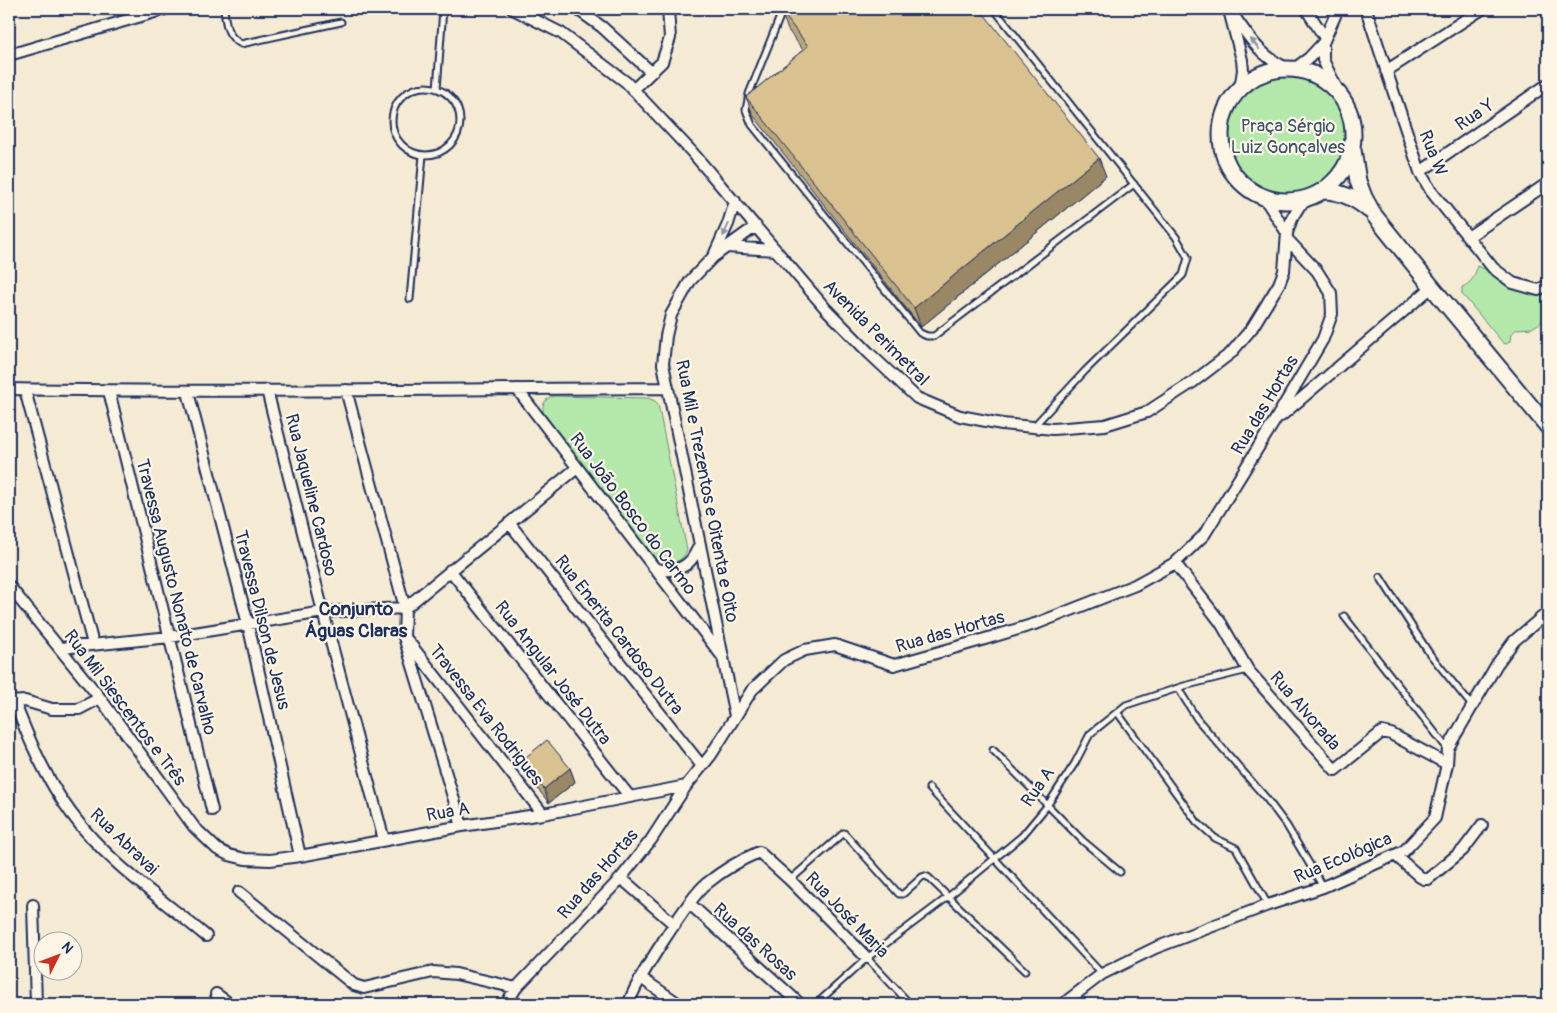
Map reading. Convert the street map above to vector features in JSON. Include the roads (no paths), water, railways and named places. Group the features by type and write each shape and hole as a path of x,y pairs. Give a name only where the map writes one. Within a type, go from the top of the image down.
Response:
{"street":[{"path":"9,55 165,9"},
{"name":"Avenida Perimetral","path":"513,9 561,33 626,82 692,152 826,308 870,354 917,398 960,416 1032,428 1053,429 1106,426 1147,412 1193,382 1231,353 1252,328 1279,284 1284,270 1287,236 1295,211 1300,205 1317,194"},
{"path":"577,9 602,27 652,72"},
{"path":"634,90 662,62 670,38 668,9"},
{"path":"1228,9 1257,47 1269,59 1292,69 1312,74 1329,84 1342,97"},
{"path":"1228,9 1242,60 1243,70 1240,88"},
{"path":"1306,9 1324,40 1323,60 1348,109 1354,134 1347,165 1336,180 1317,194"},
{"path":"1287,236 1267,202 1239,180 1227,163 1222,144 1222,124 1228,105 1240,88 1254,77 1272,71 1292,69 1313,55 1324,40 1338,9"},
{"name":"Rua W","path":"1366,9 1420,172 1431,191 1493,268 1513,283 1538,290 1548,285"},
{"path":"1386,71 1482,9"},
{"name":"Rua Y","path":"1420,172 1548,84"},
{"path":"1352,148 1358,181 1374,215 1548,427"},
{"path":"1468,236 1548,183"},
{"path":"1254,192 1272,199 1292,201 1328,191 1358,201 1374,215"},
{"name":"Rua Mil e Trezentos e Oitenta e Oito","path":"713,256 728,224 735,201"},
{"name":"Rua Mil e Trezentos e Oitenta e Oito","path":"735,716 663,364 666,336 671,315 690,281 713,256 756,226"},
{"name":"Rua das Hortas","path":"506,1004 516,988 621,878 651,840 686,786 711,755 752,690 784,660 805,650 834,645 894,665 1038,623 1134,585 1175,563 1204,535 1274,422 1322,339 1332,314 1331,293 1317,271 1287,236"},
{"path":"726,247 775,250"},
{"path":"1274,422 1432,287"},
{"path":"9,389 188,392 667,388"},
{"name":"Rua João Bosco do Carmo","path":"517,389 724,659"},
{"path":"25,390 93,644"},
{"name":"Rua Jaqueline Cardoso","path":"267,390 323,612 384,840"},
{"path":"346,390 405,608 404,637 462,826"},
{"name":"Travessa Augusto Nonato de Carvalho","path":"109,391 212,810"},
{"name":"Travessa Dilson de Jesus","path":"188,392 248,624 300,856"},
{"path":"61,648 170,637 323,612 405,608 577,468"},
{"name":"Rua Enerita Cardoso Dutra","path":"510,524 702,766"},
{"path":"654,568 662,571 675,570 690,562 700,544"},
{"name":"Rua Alvorada","path":"1175,563 1221,623 1248,670 1335,770 1382,732 1391,734 1447,764"},
{"name":"Rua Angular José Dutra","path":"450,570 630,797"},
{"name":"Rua Mil Siescentos e Três","path":"9,586 100,698 194,827 218,849"},
{"name":"Rua Ecológica","path":"1063,1004 1102,974 1155,948 1268,905 1323,887 1404,850 1435,818 1447,764 1448,748 1497,664 1514,641 1548,612"},
{"name":"Travessa Eva Rodrigues","path":"404,637 543,814"},
{"path":"11,701 25,701 52,709 79,709 100,698"},
{"name":"Rua Abravai","path":"11,701 46,774 71,813 100,847 206,936"},
{"name":"Rua A","path":"218,849 229,855 244,859 270,860 300,856 462,826 543,814 686,786"},
{"path":"1395,855 1420,877 1428,879 1463,850 1482,825"},
{"name":"Rua José Maria","path":"690,904 705,885 740,860 759,852 790,880 867,958"},
{"path":"621,878 675,925"},
{"path":"239,892 354,985 364,988 433,972 456,974 516,988"},
{"path":"629,1004 641,978 690,904"},
{"name":"Rua das Rosas","path":"690,904 800,1004"},
{"path":"33,905 36,1004"},
{"path":"641,978 679,1004"},
{"path":"216,994 230,1004"}],"lane":[{"path":"224,9 227,28 233,39 241,44 341,22"},
{"path":"436,88 443,9"},
{"path":"783,9 749,94 746,110 752,125 920,333 934,336 1134,184"},
{"path":"994,9 1176,237 1188,258 1183,275 1085,371 1032,428"},
{"path":"420,87 436,88 444,92 455,104 458,111 459,128 452,142 446,148 439,152 423,155 407,149 396,138 393,130 392,114 399,99 405,93 420,87"},
{"path":"410,300 423,155"},
{"path":"1380,576 1429,653 1472,706"},
{"path":"1344,616 1448,748"},
{"name":"Rua A","path":"816,1004 867,958 948,898 1022,836 1047,806 1075,763 1090,734 1126,705 1178,688 1248,670"},
{"path":"1178,688 1197,719 1266,798 1287,826 1323,887"},
{"path":"1117,712 1197,822 1215,838 1236,848 1268,905"},
{"path":"993,750 1084,842 1120,872"},
{"path":"929,788 1102,974"},
{"path":"790,880 844,833 899,894 903,894 925,876 1025,971"},
{"name":"Rua José Maria","path":"867,958 910,1004"}],"district":[{"name":"Conjunto Águas Claras","path":"356,620"}],"park label":[{"name":"Praça Sérgio Luiz Gonçalves","path":"1288,136"}]}
